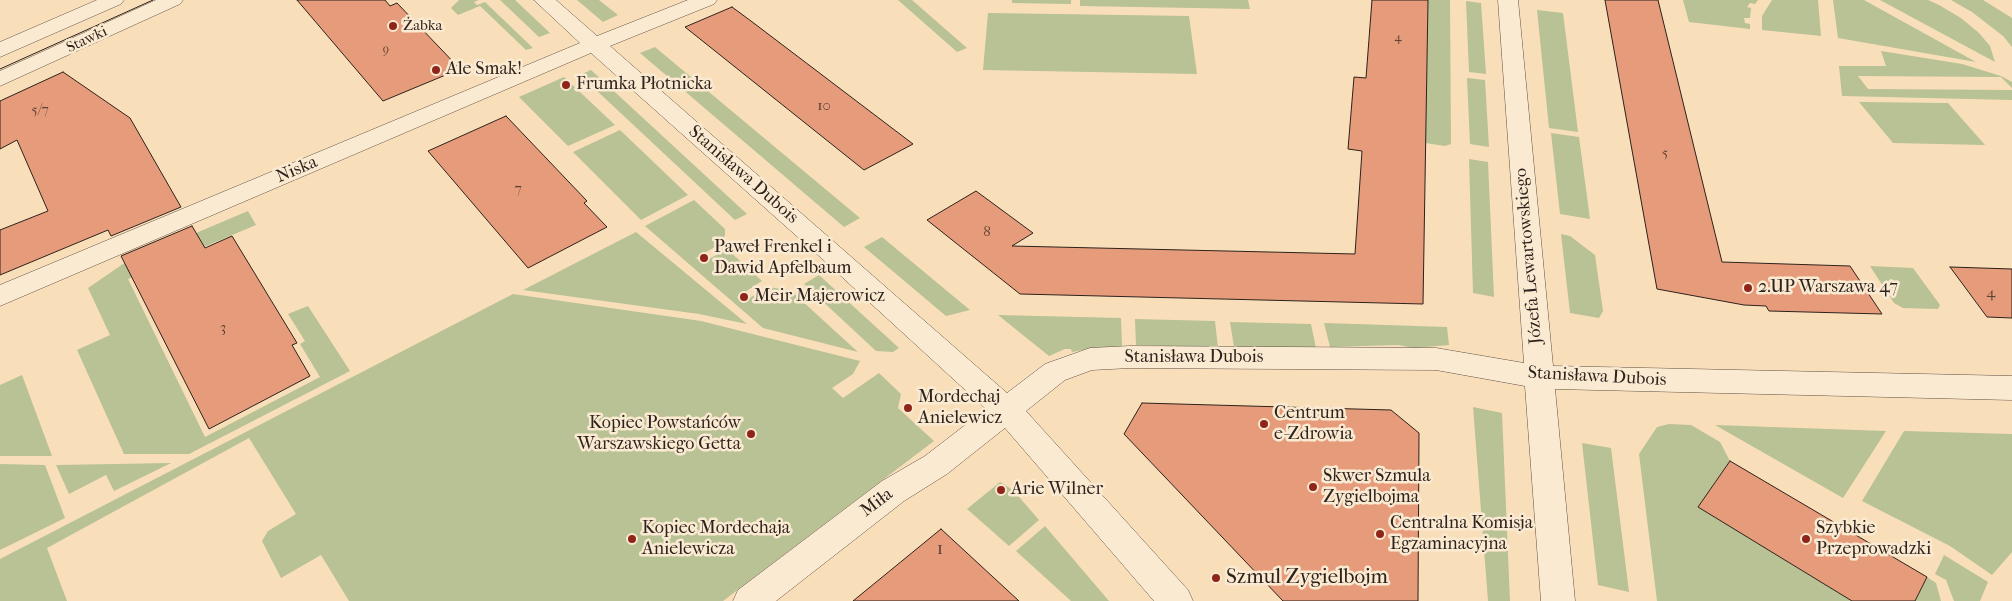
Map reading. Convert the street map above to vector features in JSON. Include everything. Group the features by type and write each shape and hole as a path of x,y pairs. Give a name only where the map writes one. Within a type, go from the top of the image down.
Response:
{"street":[{"name":"Stawki","path":"0,50 114,0"},
{"name":"Stawki","path":"0,80 173,0"},
{"name":"Stanisława Dubois","path":"544,0 1008,410 1055,372 1090,359 1130,356 1436,359 1539,376 2012,388"},
{"name":"Niska","path":"0,296 595,45 707,0"},
{"name":"Józefa Lewartowskiego","path":"1508,0 1558,601"},
{"name":"Miła","path":"750,601 893,491 936,465 1008,410"},
{"path":"1008,410 1176,601"}],"green space":[{"path":"459,0 479,0 474,2 477,5 485,2 533,48 526,50 480,6 458,15 451,8"},
{"path":"500,0 515,0 550,33 539,37"},
{"path":"577,0 599,0 618,15 603,22"},
{"path":"898,0 912,0 967,48 957,52"},
{"path":"1012,0 1071,0 1071,4 1012,3"},
{"path":"1080,0 1248,0 1250,9 1080,6"},
{"path":"1428,0 1450,0 1451,144 1445,146 1393,138 1426,118"},
{"path":"1683,0 1758,0 1755,4 1750,3 1747,7 1751,8 1750,18 1744,18 1745,23 1750,24 1750,29 1689,22"},
{"path":"1772,0 1818,0 1821,36 1762,30 1762,16"},
{"path":"1833,0 1864,0 1976,62 1838,38"},
{"path":"1880,0 1928,0 1939,5 1961,18 1979,33 1990,46 1995,62"},
{"path":"1951,0 1983,0 2012,18 2012,47 2003,36 1972,12"},
{"path":"1466,1 1481,3 1486,74 1469,72"},
{"path":"1537,10 1563,13 1578,132 1549,128"},
{"path":"988,13 1189,16 1197,74 983,70"},
{"path":"655,47 860,218 844,227 640,53"},
{"path":"1881,51 1962,64 2001,76 2012,82 2012,88 2001,77 1858,76 1868,89 2012,90 2012,100 1842,96 1839,66 1886,66"},
{"path":"591,70 747,214 735,220 580,75"},
{"path":"564,77 615,125 568,146 519,97"},
{"path":"1467,78 1485,80 1489,147 1470,144"},
{"path":"1859,102 1948,103 1985,145 1893,143"},
{"path":"620,130 688,195 641,220 573,152"},
{"path":"1551,133 1579,137 1590,219 1560,214"},
{"path":"1469,159 1488,162 1494,297 1473,293"},
{"path":"694,200 725,229 725,236 716,241 720,244 696,258 702,263 727,249 762,281 737,297 743,302 768,287 790,290 858,352 763,328 645,226"},
{"path":"248,211 256,225 128,279 205,437 320,377 300,344 305,341 288,314 308,306 350,371 189,454 124,454 77,350 110,335 88,288 123,264"},
{"path":"636,232 747,324 699,314 523,290"},
{"path":"1561,234 1570,236 1595,255 1603,311 1599,318 1570,313"},
{"path":"882,237 970,310 946,316 864,247"},
{"path":"1870,266 1913,268 1940,305 1938,309 1903,308 1894,303"},
{"path":"819,275 899,348 893,352 876,351 804,284"},
{"path":"513,294 701,321 860,361 853,374 832,388 843,398 879,373 901,394 898,408 934,441 723,601 349,601 321,555 281,578 262,541 268,531 296,514 249,438 47,548 67,601 0,601 0,559"},
{"path":"998,315 1121,318 1122,346 1072,352 1071,349 1065,349 1049,356"},
{"path":"1135,319 1215,321 1218,348 1136,345"},
{"path":"1230,322 1311,324 1316,348 1234,347"},
{"path":"1324,323 1447,327 1449,345 1413,348 1399,345 1330,347"},
{"path":"22,375 52,456 0,456 0,385"},
{"path":"1473,407 1502,413 1510,601 1488,601"},
{"path":"1669,424 1691,425 1720,442 1730,461 1698,507 1852,601 1657,601 1639,454 1657,427"},
{"path":"1715,425 1886,431 1843,498"},
{"path":"1904,431 2012,434 2012,552 1992,575 1950,546 1862,501"},
{"path":"1582,443 1611,448 1629,592 1598,585"},
{"path":"171,463 114,491 106,475 69,494 56,465"},
{"path":"0,464 45,465 65,518 0,550"},
{"path":"1000,482 1013,490 1039,520 1009,546 967,509"},
{"path":"1045,526 1109,601 1071,601 1016,551"},
{"path":"1944,555 1988,582 1980,601 1954,601 1946,580 1935,574"},
{"path":"1927,577 1936,583 1941,601 1915,601"}],"building":[{"path":"297,0 385,0 390,6 397,3 460,69 383,101"},
{"path":"1372,0 1428,0 1423,304 1020,294 927,220 976,191 1033,233 1012,246 1355,254 1362,151 1348,149 1354,77 1366,78"},
{"path":"1605,0 1658,0 1722,262 1850,266 1882,314 1769,311 1766,306 1744,305 1657,289"},
{"path":"732,7 913,144 864,170 685,27"},
{"path":"63,72 130,118 181,207 111,236 108,230 0,275 0,230 48,211 17,140 0,149 0,101"},
{"path":"506,116 587,201 584,203 607,227 528,268 428,151"},
{"path":"192,226 205,248 232,236 297,343 292,345 310,376 209,429 121,256"},
{"path":"1950,267 2012,269 2012,318 1987,317"},
{"path":"1142,403 1391,410 1419,433 1418,601 1283,601 1124,434"},
{"path":"1730,461 1927,577 1915,601 1852,601 1698,507"},
{"path":"941,529 1019,601 853,601"}],"tram line":[{"path":"0,69 153,0"}],"place":[{"name":"Żabka","path":"393,26"},
{"name":"Ale Smak!","path":"436,70"},
{"name":"Frumka Płotnicka","path":"566,85"},
{"name":"Paweł Frenkel i Dawid Apfelbaum","path":"704,258"},
{"name":"2.UP Warszawa 47","path":"1748,288"},
{"name":"Meir Majerowicz","path":"744,297"},
{"name":"Mordechaj Anielewicz","path":"908,408"},
{"name":"Centrum e-Zdrowia","path":"1264,424"},
{"name":"Kopiec Powstańców Warszawskiego Getta","path":"751,434"},
{"name":"Skwer Szmula Zygielbojma","path":"1313,487"},
{"name":"Arie Wilner","path":"1001,490"},
{"name":"Centralna Komisja Egzaminacyjna","path":"1380,534"},
{"name":"Kopiec Mordechaja Anielewicza","path":"632,539"},
{"name":"Szybkie Przeprowadzki","path":"1806,539"},
{"name":"Szmul Zygielbojm","path":"1216,578"}]}
